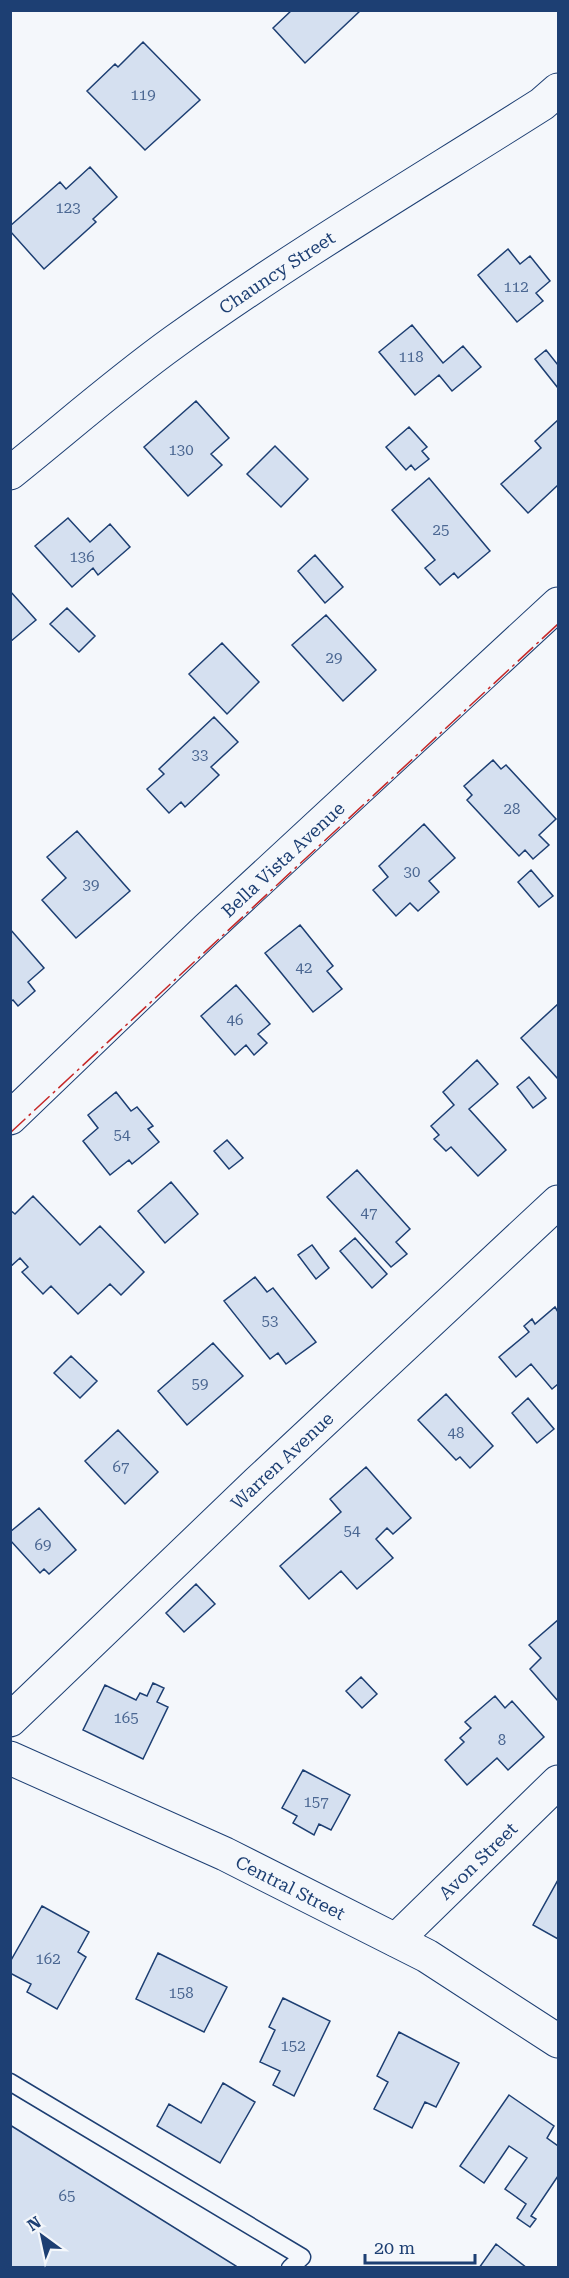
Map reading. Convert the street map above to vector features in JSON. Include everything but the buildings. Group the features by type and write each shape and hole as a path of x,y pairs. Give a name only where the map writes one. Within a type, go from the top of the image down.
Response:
{"street":[{"name":"Chauncy Street","path":"10,473 124,378 176,341 303,255 542,104 558,90"},
{"name":"Bella Vista Avenue","path":"10,1118 216,921 558,604"},
{"name":"Warren Avenue","path":"10,1720 266,1474 558,1202"},
{"name":"Central Street","path":"10,1758 225,1854 427,1956 558,2041"},
{"name":"Avon Street","path":"396,1940 558,1782"}],"lane":[{"path":"10,2082 302,2257 290,2268"}],"power":[{"path":"10,1133 558,624"}]}
